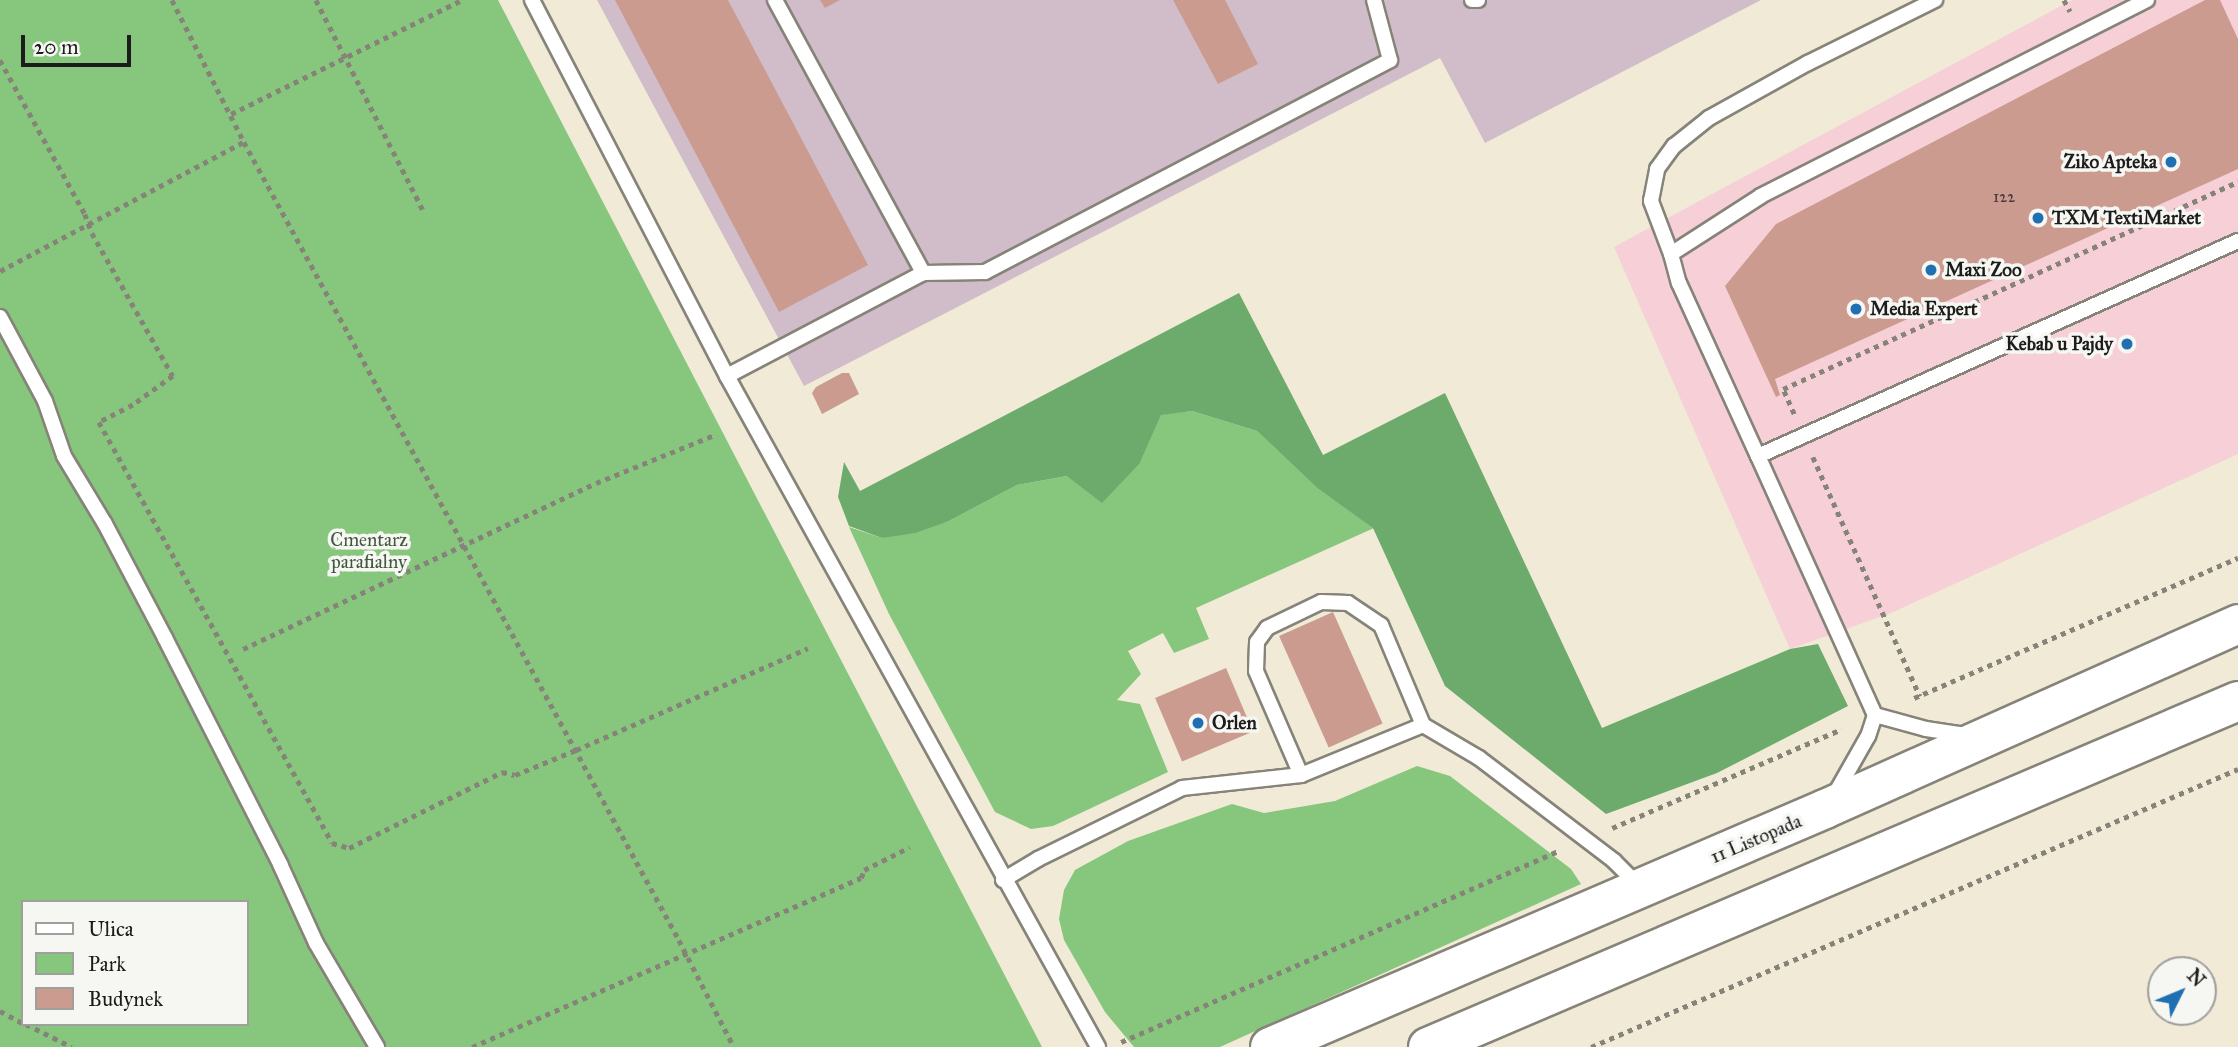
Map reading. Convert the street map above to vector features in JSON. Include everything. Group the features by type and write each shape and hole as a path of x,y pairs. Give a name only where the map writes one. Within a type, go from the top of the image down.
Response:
{"main road":[{"name":"11 Listopada","path":"1270,1047 1825,809 1981,736 2238,624"},
{"path":"1427,1047 2238,701"},
{"path":"1641,888 1666,943"}],"lane":[{"path":"532,0 727,376 1003,880 1098,1047"},
{"path":"775,0 923,273"},
{"path":"727,376 923,273 985,272 1390,60 1374,0"},
{"path":"1472,0 1478,0"},
{"path":"1825,809 1852,767 1875,715 1679,283 1651,201 1657,169 1674,146 1720,111 1808,63 1935,0"},
{"path":"1671,254 1761,196 2147,0"},
{"path":"1758,456 2238,241"},
{"path":"0,317 45,401 64,456 105,524 165,638 280,864 316,943 377,1047"},
{"path":"1301,775 1256,671 1256,642 1267,628 1321,602 1348,603 1381,625 1423,725 1479,758 1614,861 1641,888"},
{"path":"1875,715 1926,729 1981,736"},
{"path":"1003,880 1038,859 1182,788 1301,775 1423,725"}],"path":[{"path":"173,0 244,142 687,955 734,1047"},
{"path":"316,0 423,210"},
{"path":"231,114 462,0"},
{"path":"0,60 173,376 134,405 99,422 332,843 349,848 502,772 515,775 808,648"},
{"path":"0,271 87,222 244,142"},
{"path":"243,649 596,483 713,435"},
{"path":"1109,1047 2238,558"},
{"path":"1591,1047 2238,769"},
{"path":"472,1047 861,878 864,870 910,846"},
{"path":"0,1011 21,1022"},
{"path":"30,1026 72,1047"}],"shaded area":[{"path":"597,0 1761,0 1485,143 1440,58 804,386"},
{"path":"2072,0 2238,0 2238,454 1891,613 1790,649 1614,247"}],"green space":[{"name":"Cmentarz parafialny","path":"0,0 498,0 1042,1047 0,1047"},
{"path":"1239,293 1323,455 1445,393 1602,728 1790,649 1818,644 1848,706 1717,773 1606,814 1445,686 1373,528 1317,488 1257,431 1192,411 1161,415 1140,463 1102,503 1067,476 1017,485 949,521 915,533 882,538 849,526 838,497 844,462 860,491"},
{"path":"1192,411 1257,431 1317,488 1374,528 1196,608 1209,639 1174,653 1163,633 1128,651 1141,674 1117,700 1140,704 1168,772 1053,826 1031,829 995,812 889,614 849,527 882,538 949,521 1017,485 1140,463 1161,414"},
{"path":"1417,766 1450,776 1571,869 1581,884 1220,1047 1134,1047 1105,1012 1064,940 1059,919 1064,890 1075,870 1128,841 1232,804 1264,813 1335,801"}],"building":[{"path":"615,0 728,0 868,265 779,312"},
{"path":"820,0 840,0 825,8"},
{"path":"1173,0 1225,0 1258,64 1218,84"},
{"path":"2205,0 2220,0 2238,39 2238,169 1775,379 1780,395 1776,397 1725,286 1776,224"},
{"path":"842,373 849,373 859,394 822,414 812,393 816,387"},
{"path":"1333,612 1383,723 1329,747 1279,636"},
{"path":"1226,668 1253,732 1182,762 1155,698"}],"place":[{"name":"Ziko Apteka","path":"2171,162"},
{"name":"TXM TextiMarket","path":"2038,218"},
{"name":"Maxi Zoo","path":"1931,270"},
{"name":"Media Expert","path":"1856,309"},
{"name":"Kebab u Pajdy","path":"2127,344"},
{"name":"Orlen","path":"1198,723"}]}
